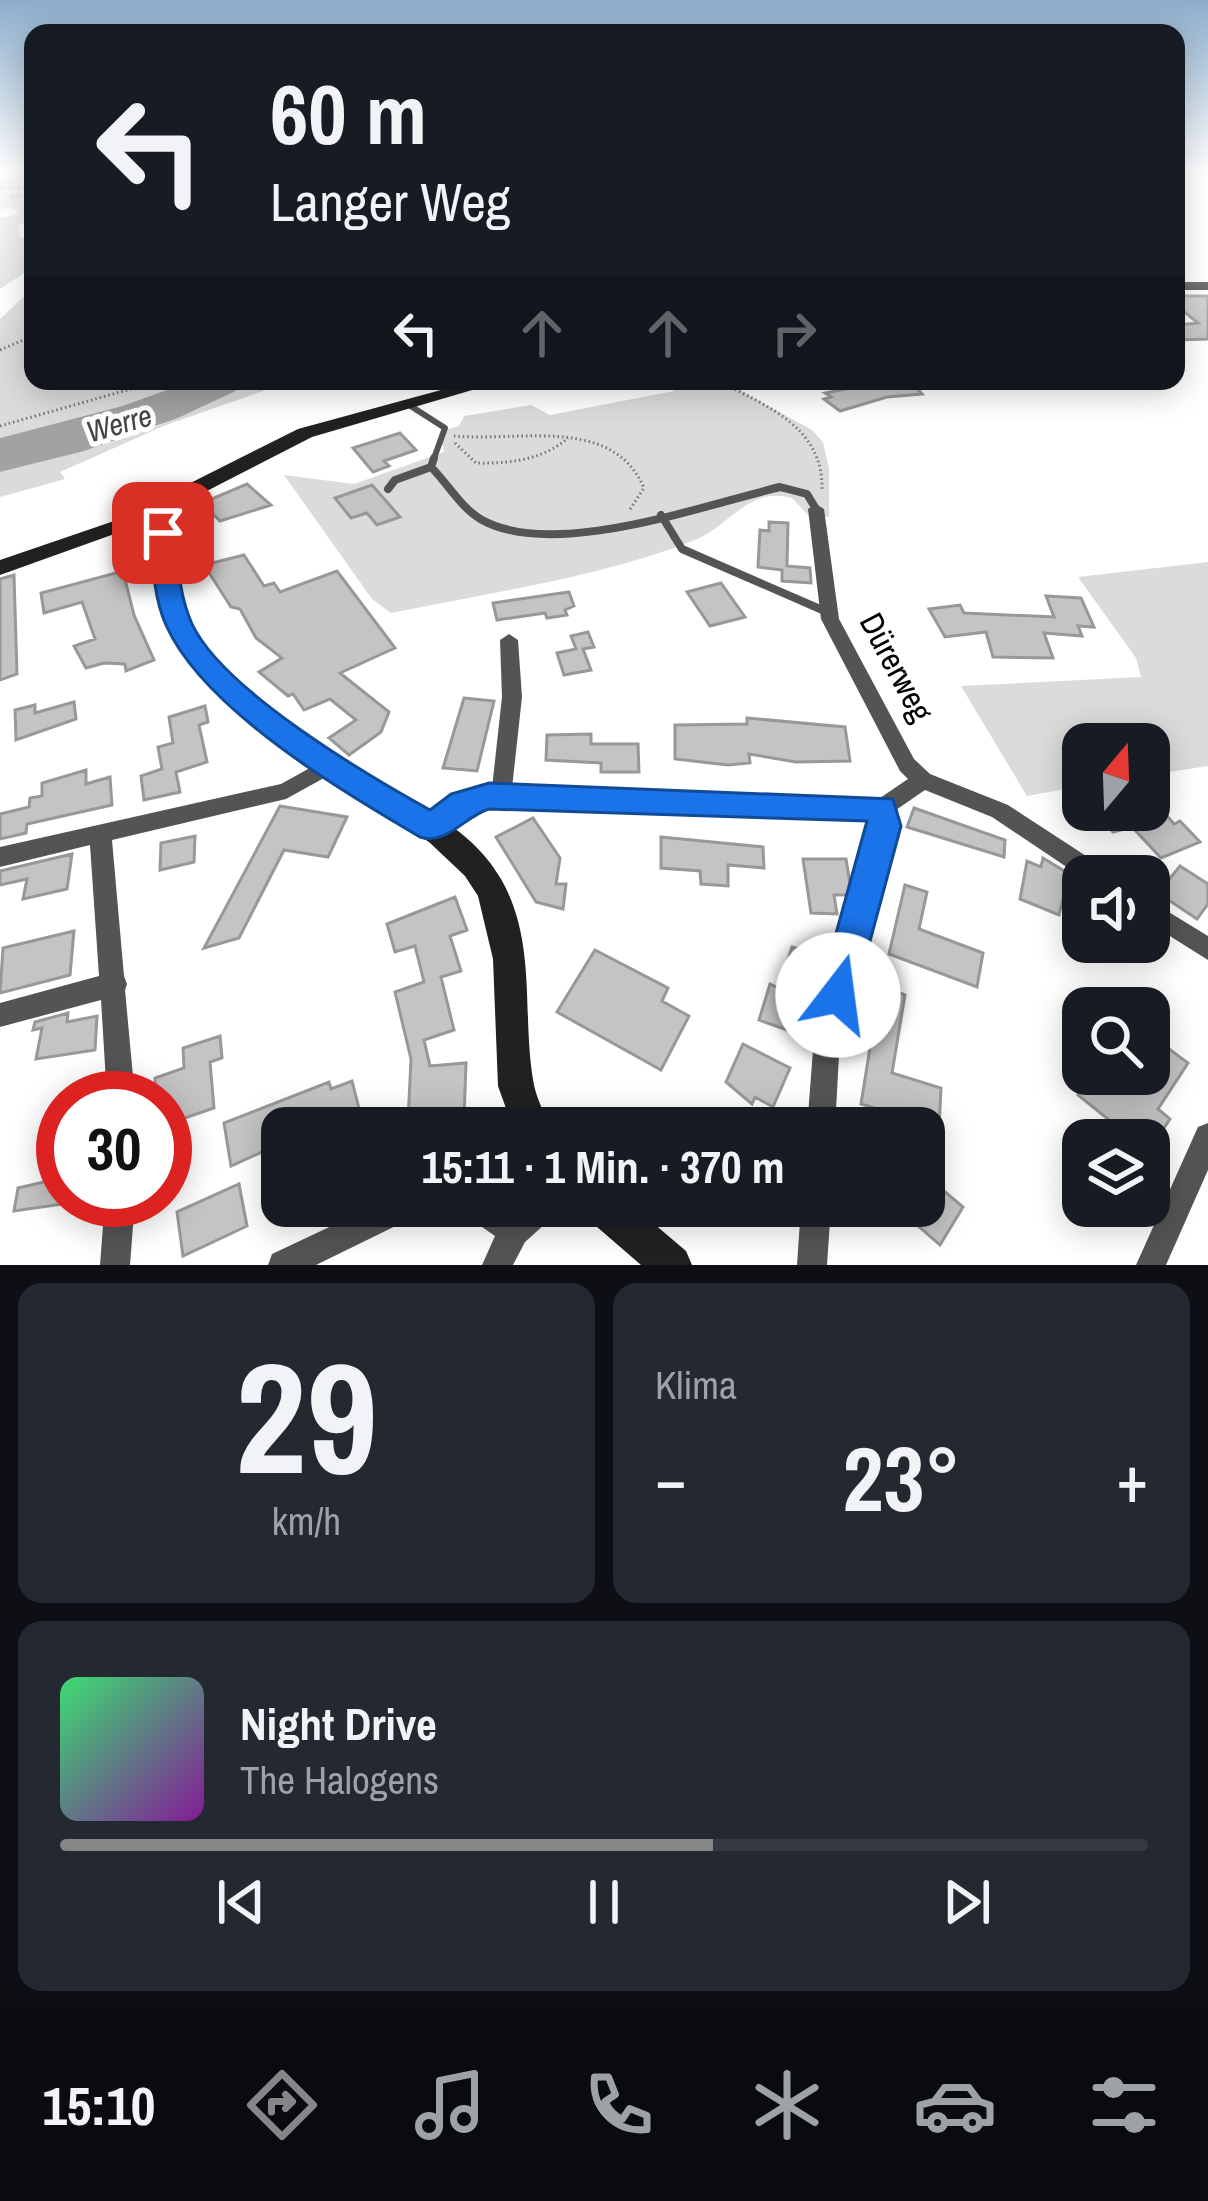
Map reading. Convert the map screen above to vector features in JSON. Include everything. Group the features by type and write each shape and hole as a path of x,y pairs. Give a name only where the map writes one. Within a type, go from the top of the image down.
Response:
{"street":[{"path":"0,568 151,513 292,438 462,390"},
{"name":"Dürerweg","path":"816,509 827,611 907,765 922,780"},
{"path":"151,513 163,533 161,554 179,624 202,662 326,767 432,827 482,874 504,922 517,1090 524,1107"},
{"path":"124,525 161,554"},
{"path":"501,797 512,697 509,640"},
{"path":"0,857 286,790 326,767"},
{"path":"432,827 463,804 501,797 881,808 922,780 1000,811 1066,855"},
{"path":"822,1107 827,1037 885,826 881,808"},
{"path":"100,834 120,1071"},
{"path":"1170,924 1208,949"},
{"path":"0,1015 115,984"},
{"path":"1151,1265 1208,1137"},
{"path":"115,1265 118,1227"},
{"path":"283,1265 362,1227"},
{"path":"508,1227 514,1231"},
{"path":"497,1265 519,1227"},
{"path":"628,1227 672,1265"},
{"path":"812,1265 815,1227"}],"lane":[{"path":"388,489 394,480 431,467 445,434 440,422 409,405"},
{"path":"431,467 470,512 488,523 560,534 626,524 780,487 806,494 816,509"},
{"path":"661,515 682,548 827,611"}],"path":[{"path":"0,426 127,390"},
{"path":"735,390 808,432 824,466 816,509"},
{"path":"445,434 476,463 487,464 555,451 568,438"},
{"path":"445,434 568,438 610,446 641,473 644,488 638,503 625,514 626,524"}],"shaded area":[{"path":"0,231 19,231 24,239 24,273 0,289"},
{"path":"24,296 24,390 167,390 0,438 0,319"},
{"path":"241,390 266,390 166,425 60,472 65,479 0,497 0,472 68,455"},
{"path":"739,390 812,430 823,442 829,469 829,517 809,516 792,498 763,498 707,534 658,553 544,583 391,613 372,599 284,475 354,484 444,452 440,431 459,426 464,416 531,405 550,415 674,391"},
{"path":"1208,562 1208,766 1170,772 1170,723 1062,723 1062,790 1027,796 961,686 1141,677 1136,658 1078,577"}],"water":[{"name":"Werre","path":"167,390 238,390 178,418 84,451 0,472 0,438"}],"building":[{"path":"1185,296 1208,296 1208,339 1185,340 1185,324 1198,323 1185,312"},
{"path":"918,390 922,394 887,397 840,411 824,399 831,397 825,393"},
{"path":"400,433 416,450 384,461 389,466 373,472 353,448"},
{"path":"247,484 271,505 220,521 202,503"},
{"path":"372,485 400,517 377,525 367,513 351,518 335,498"},
{"path":"769,522 788,523 787,566 810,568 811,583 782,581 782,570 758,567 760,530 769,531"},
{"path":"244,555 264,586 274,583 280,592 337,571 395,648 340,673 389,712 381,732 349,755 329,738 356,720 330,699 304,710 293,694 288,696 259,672 282,658 256,638 240,609 231,607 204,565"},
{"path":"123,571 134,615 154,660 126,671 125,664 86,668 74,646 95,639 82,602 44,613 41,593"},
{"path":"14,575 17,674 0,680 0,579"},
{"path":"721,583 745,617 710,626 687,592"},
{"path":"569,592 574,606 565,610 567,615 497,620 493,603"},
{"path":"1046,596 1081,598 1094,627 1078,626 1082,636 1044,633 1053,658 993,657 986,632 945,637 929,609 960,605 964,613 1054,617"},
{"path":"588,632 594,647 583,649 591,670 564,675 557,653 576,649 571,636"},
{"path":"464,698 494,701 477,771 443,768"},
{"path":"74,702 76,719 16,740 15,710 35,705 35,713"},
{"path":"205,706 208,722 199,725 207,762 176,772 180,792 144,800 141,776 162,769 158,747 173,743 169,717"},
{"path":"747,718 845,727 850,761 796,762 749,754 750,763 728,765 675,759 675,725 747,724"},
{"path":"591,734 591,744 638,744 639,772 601,772 601,763 546,760 547,735"},
{"path":"86,770 86,784 110,777 112,805 27,824 26,833 0,839 0,814 29,807 30,798 42,796 42,783"},
{"path":"280,806 347,817 328,857 284,850 239,938 204,948"},
{"path":"914,808 1005,840 1004,857 907,827"},
{"path":"533,818 560,858 556,884 566,884 563,909 536,902 496,837"},
{"path":"1170,819 1174,824 1180,821 1200,842 1168,855 1158,855 1136,831 1170,831"},
{"path":"195,836 194,862 160,870 161,843"},
{"path":"661,837 763,847 764,868 728,865 728,886 701,884 700,871 661,868"},
{"path":"72,854 67,889 23,899 27,879 0,885 0,871"},
{"path":"1043,858 1062,870 1059,915 1020,899 1027,861 1041,867"},
{"path":"803,859 846,859 851,890 850,895 834,895 837,914 811,913"},
{"path":"1180,866 1208,884 1208,904 1197,919 1170,901 1170,878"},
{"path":"905,885 927,892 919,929 983,953 977,987 889,954"},
{"path":"455,897 467,930 450,936 461,971 441,977 454,1030 424,1040 430,1066 466,1063 464,1107 409,1107 411,1059 395,992 424,982 415,946 395,952 387,924"},
{"path":"74,931 70,975 0,993 3,948"},
{"path":"792,947 812,952 793,1032 759,1020 770,984 779,988"},
{"path":"595,950 668,988 662,1001 689,1016 661,1070 557,1012"},
{"path":"880,985 905,995 892,1073 941,1088 940,1107 861,1104"},
{"path":"68,1013 67,1022 97,1016 95,1050 36,1059 42,1028 33,1030 35,1022"},
{"path":"220,1036 222,1058 210,1062 214,1108 192,1116 192,1071 175,1071 184,1068 183,1048"},
{"path":"743,1044 790,1068 773,1107 755,1097 752,1104 726,1082"},
{"path":"1170,1050 1188,1063 1170,1091"},
{"path":"352,1081 359,1107 265,1107 329,1082 331,1089"},
{"path":"1078,1095 1167,1095 1158,1109 1170,1119 1108,1119"},
{"path":"261,1109 261,1152 231,1166 224,1123"},
{"path":"36,1184 36,1208 14,1211 18,1188"},
{"path":"239,1184 247,1226 183,1256 179,1227 192,1227 192,1205"},
{"path":"945,1192 963,1207 940,1245 919,1227 945,1227"}],"route":[{"path":"163,533 166,585 179,624 202,662 326,767 432,827 463,804 489,796 881,808 885,826 838,995"}]}
